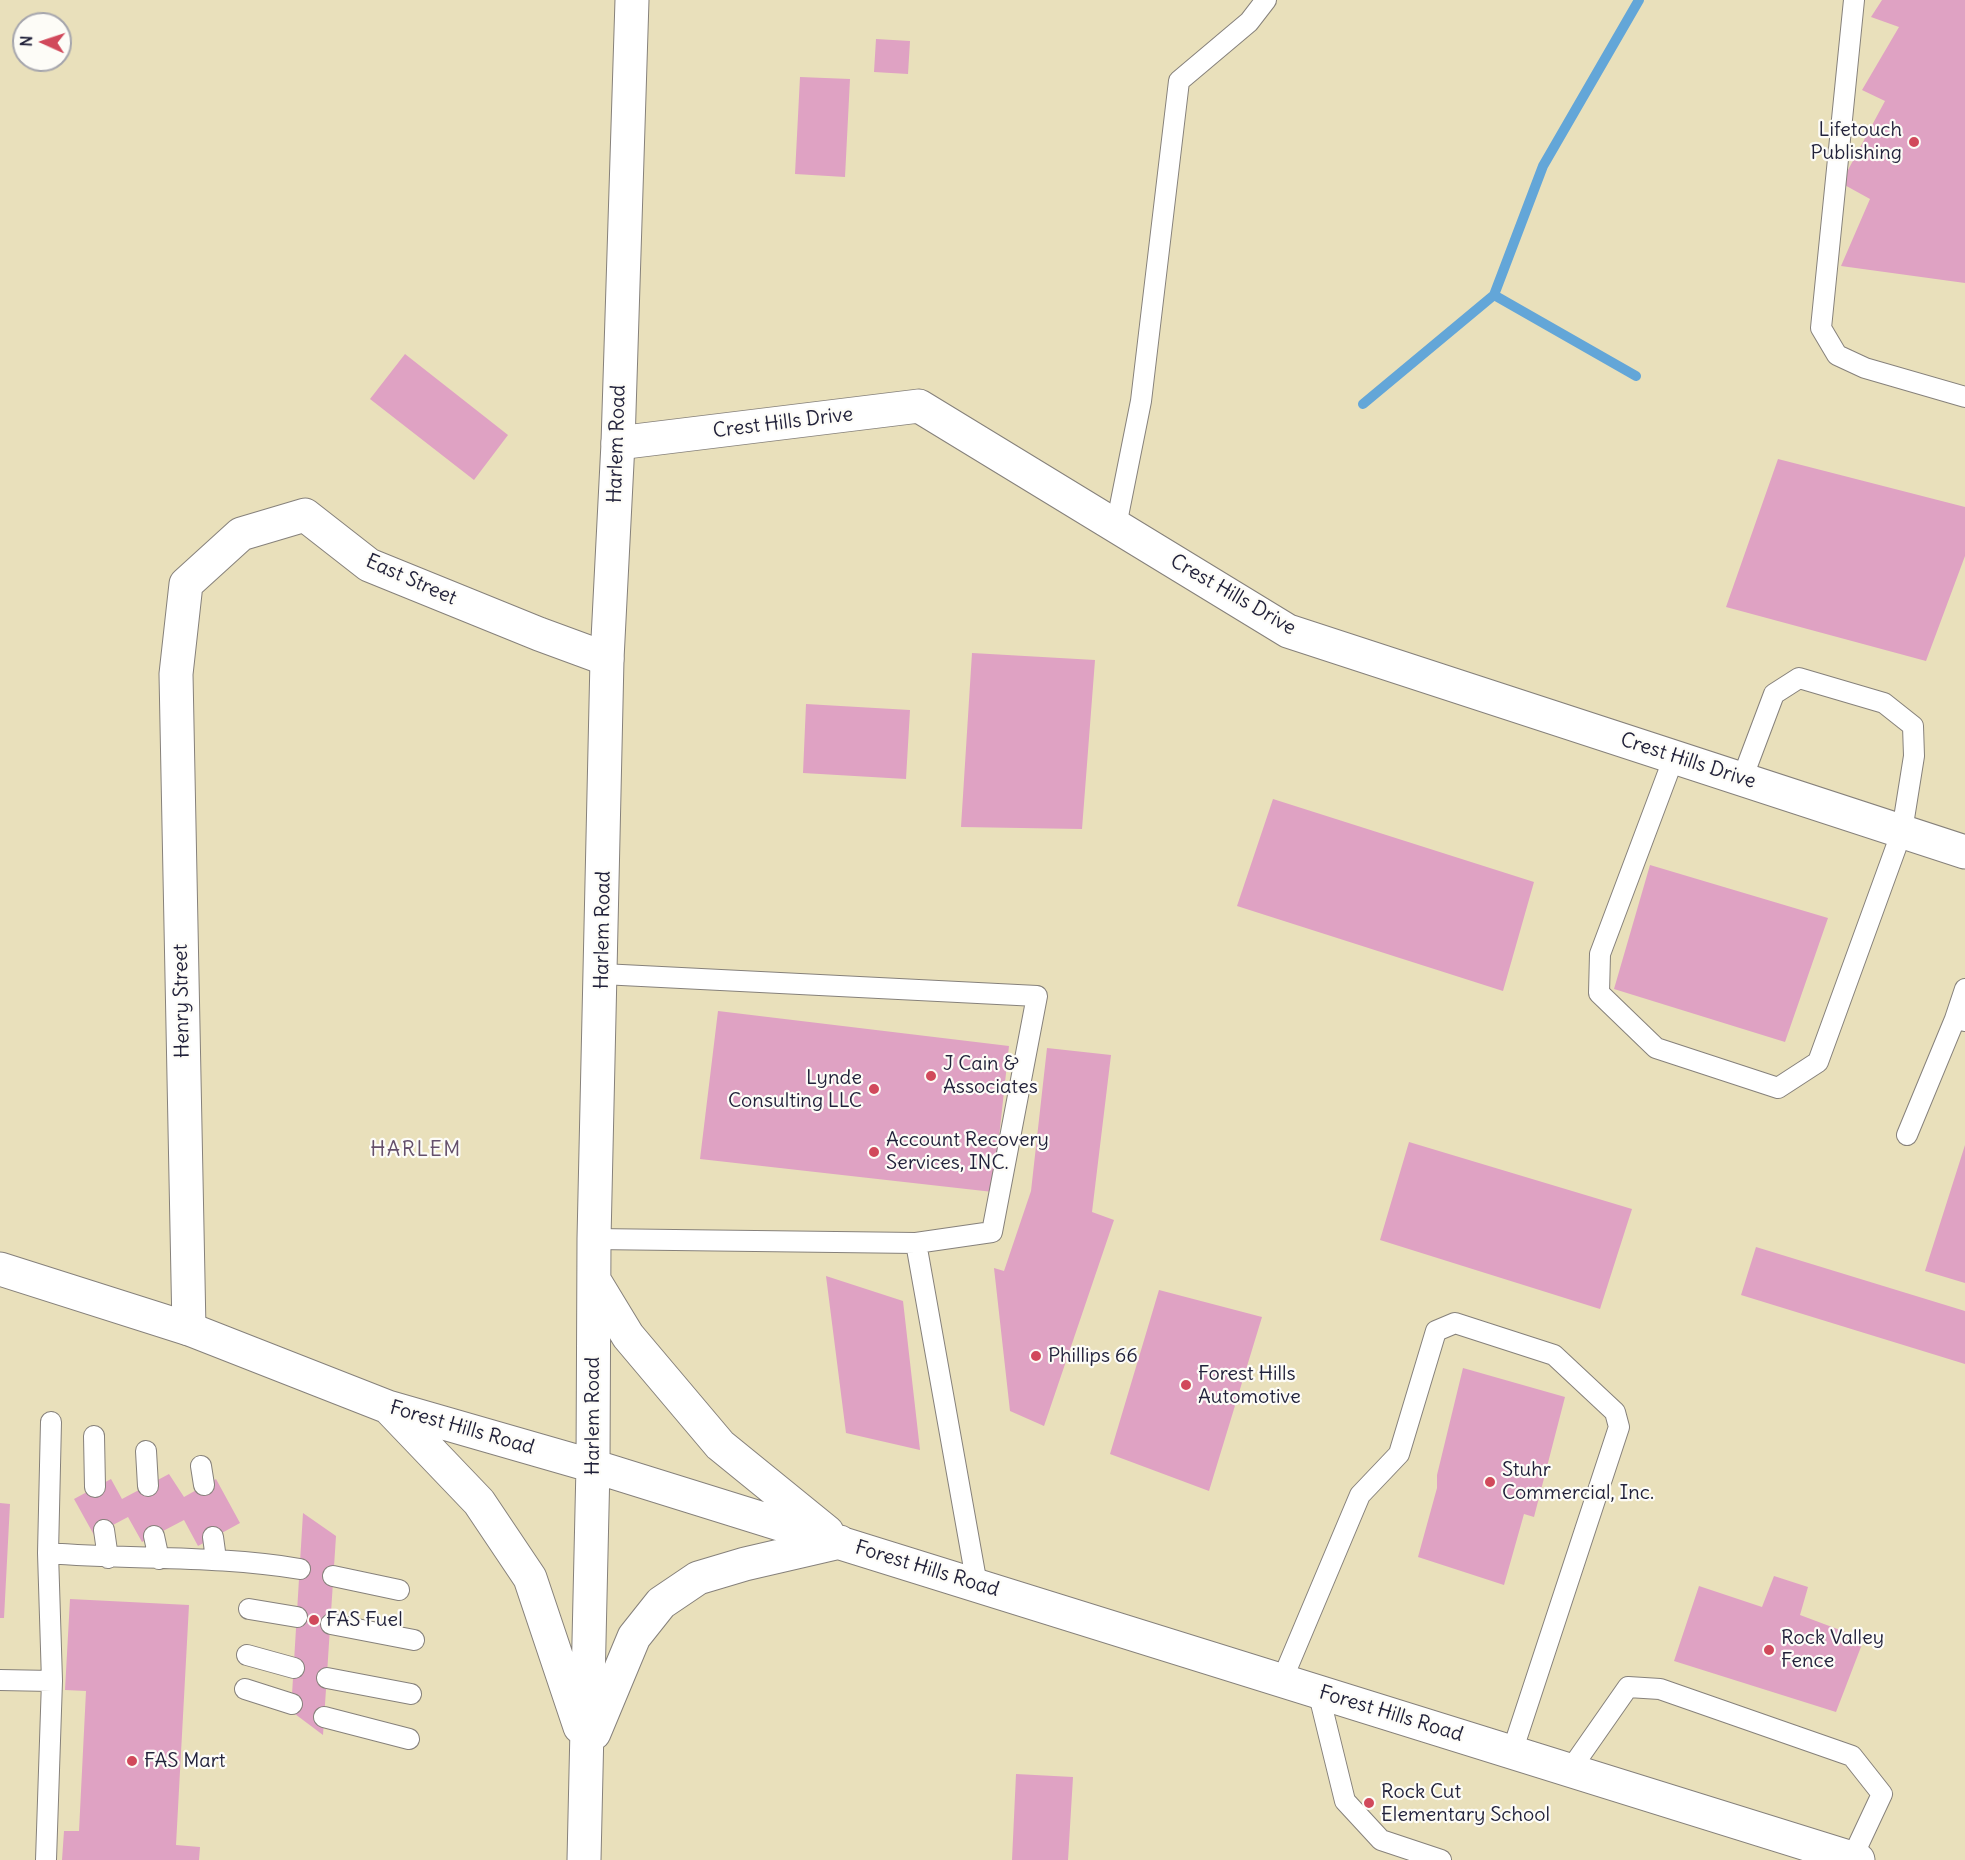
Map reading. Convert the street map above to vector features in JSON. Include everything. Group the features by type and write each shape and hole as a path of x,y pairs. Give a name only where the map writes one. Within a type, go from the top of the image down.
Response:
{"street":[{"name":"Harlem Road","path":"584,1860 593,1466 594,1239 602,974 607,659 618,443 632,0"},
{"name":"Crest Hills Drive","path":"618,443 919,406 1288,631 1965,852"},
{"name":"East Street","path":"176,674 186,584 241,534 305,515 369,565 607,659"},
{"name":"Henry Street","path":"176,674 189,1329"},
{"name":"Forest Hills Road","path":"0,1269 189,1329 388,1407 593,1466 840,1542 1855,1859"},
{"path":"594,1280 628,1336 720,1445 840,1542"},
{"path":"388,1407 479,1502 530,1578 587,1748"},
{"path":"587,1748 634,1637 661,1603 698,1578 745,1564 840,1542"}],"lane":[{"path":"1116,526 1141,401 1179,81 1249,22 1266,0"},
{"path":"1854,0 1821,328 1837,355 1865,368 1965,397"},
{"path":"1674,757 1600,954 1599,993 1656,1048 1778,1088 1818,1062 1902,831 1914,756 1913,726 1884,703 1799,678 1773,694 1742,779"},
{"path":"594,1239 916,1243 992,1232 1037,996 602,974"},
{"path":"1907,1135 1960,1020 1965,989"},
{"path":"916,1243 977,1585"},
{"path":"1282,1680 1360,1495 1399,1454 1436,1331 1455,1323 1554,1355 1615,1412 1620,1427 1512,1752"},
{"path":"46,1860 52,1681 48,1553 51,1422"},
{"path":"94,1436 95,1487"},
{"path":"146,1451 148,1485"},
{"path":"201,1466 204,1485"},
{"path":"104,1530 108,1558"},
{"path":"154,1536 159,1559"},
{"path":"213,1537 216,1559"},
{"path":"48,1553 108,1558 252,1561 300,1569"},
{"path":"333,1576 399,1590"},
{"path":"249,1609 297,1617"},
{"path":"330,1624 414,1640"},
{"path":"247,1655 294,1668"},
{"path":"327,1678 411,1694"},
{"path":"0,1680 52,1681"},
{"path":"1570,1770 1628,1687 1660,1689 1852,1756 1882,1794 1855,1859"},
{"path":"245,1689 291,1704"},
{"path":"1318,1691 1345,1801 1381,1840 1441,1860"},
{"path":"324,1717 409,1739"}],"building":[{"name":"Lifetouch Publishing","path":"1882,0 1965,0 1965,283 1841,266 1870,199 1841,183 1885,101 1862,90 1899,27 1871,17"},
{"path":"876,39 910,41 908,74 874,72"},
{"path":"800,77 850,79 845,177 795,174"},
{"path":"405,354 508,435 474,480 370,399"},
{"path":"1778,459 1965,507 1965,556 1926,661 1726,607"},
{"path":"972,653 1095,660 1082,829 961,827"},
{"path":"806,704 910,710 906,779 803,773"},
{"path":"1273,799 1534,882 1503,991 1237,906"},
{"path":"1650,865 1828,918 1785,1042 1614,989"},
{"path":"718,1011 1009,1046 993,1192 700,1159"},
{"name":"Phillips 66","path":"1047,1048 1111,1055 1092,1212 1114,1220 1044,1426 1010,1411 994,1268 1004,1271 1031,1191"},
{"path":"1409,1142 1632,1209 1600,1309 1380,1240"},
{"path":"1965,1145 1965,1283 1925,1271"},
{"path":"1756,1247 1965,1311 1965,1364 1741,1295"},
{"path":"826,1276 903,1301 920,1450 846,1433"},
{"name":"Forest Hills Automotive","path":"1159,1290 1262,1317 1209,1491 1110,1454"},
{"name":"Stuhr Commercial, Inc.","path":"1463,1368 1565,1397 1534,1517 1524,1514 1504,1585 1418,1557 1437,1488 1437,1475"},
{"path":"169,1474 184,1497 216,1479 240,1523 198,1546 184,1520 142,1542 128,1517 94,1535 74,1499 111,1479 122,1499"},
{"path":"0,1503 10,1504 4,1618 0,1618"},
{"name":"FAS Fuel","path":"303,1513 336,1536 323,1735 291,1711"},
{"name":"Rock Valley Fence","path":"1774,1576 1808,1587 1800,1615 1864,1639 1836,1712 1674,1661 1699,1586 1762,1607"},
{"name":"FAS Mart","path":"70,1599 189,1605 176,1845 200,1847 199,1860 62,1860 64,1831 79,1831 86,1691 65,1690"},
{"path":"1016,1774 1073,1777 1068,1860 1012,1860"}],"waterway":[{"path":"1363,404 1494,295 1543,166 1639,0"},
{"path":"1494,295 1636,376"}],"place":[{"name":"Lifetouch Publishing","path":"1914,142"},
{"name":"J Cain & Associates","path":"931,1076"},
{"name":"Lynde Consulting LLC","path":"874,1089"},
{"name":"Account Recovery Services, INC.","path":"874,1152"},
{"name":"Phillips 66","path":"1036,1356"},
{"name":"Forest Hills Automotive","path":"1186,1385"},
{"name":"Stuhr Commercial, Inc.","path":"1490,1482"},
{"name":"FAS Fuel","path":"314,1620"},
{"name":"Rock Valley Fence","path":"1769,1650"},
{"name":"FAS Mart","path":"132,1761"},
{"name":"Rock Cut Elementary School","path":"1369,1803"}],"district":[{"name":"HARLEM","path":"416,1150"}]}
